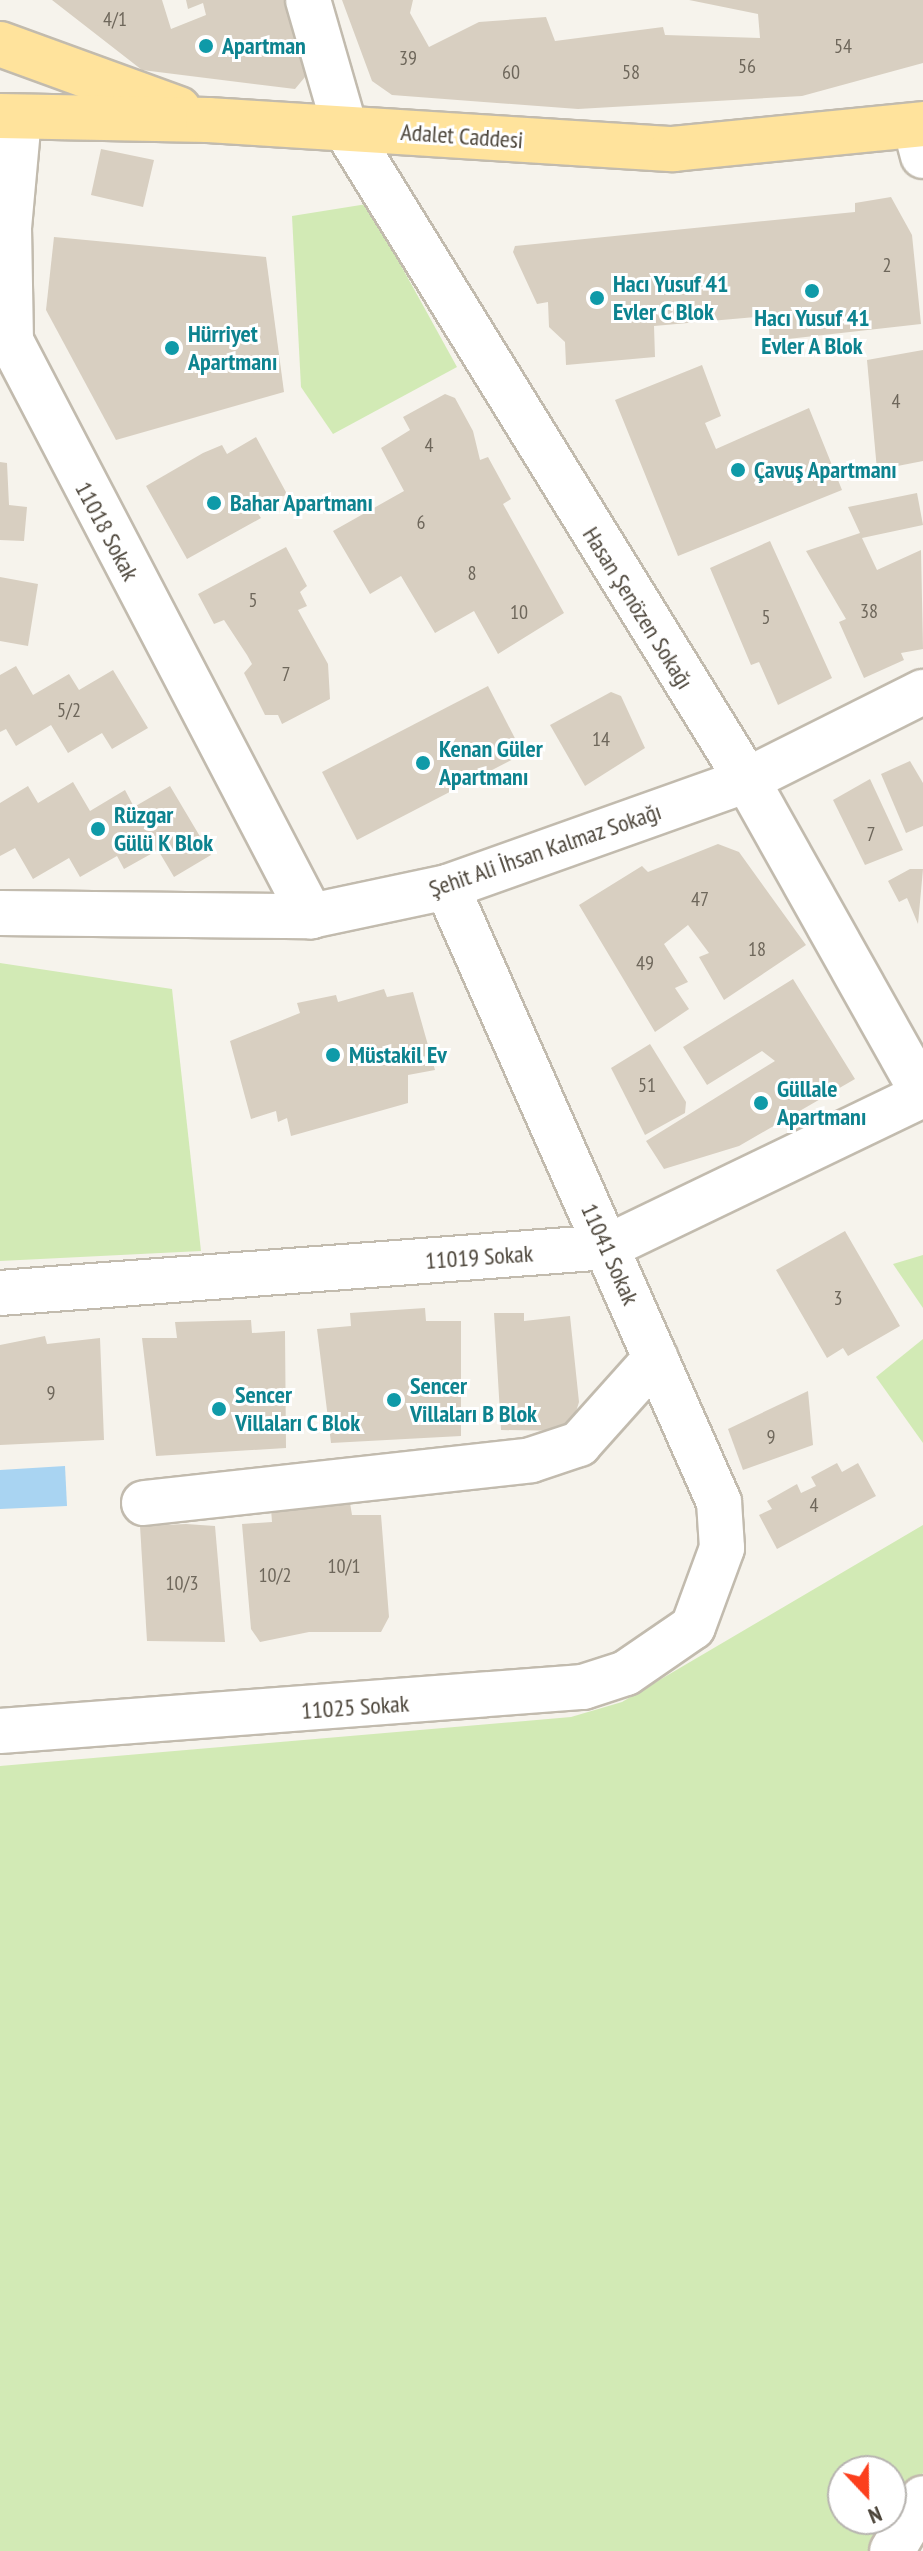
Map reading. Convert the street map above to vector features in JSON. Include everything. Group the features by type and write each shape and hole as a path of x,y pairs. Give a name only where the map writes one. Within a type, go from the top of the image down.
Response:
{"main road":[{"path":"0,44 208,120"},
{"name":"Adalet Caddesi","path":"10,117 208,120 673,149 920,135"}],"street":[{"name":"Hasan Şenözen Sokağı","path":"308,0 345,128 747,780 923,1094"},
{"name":"11018 Sokak","path":"10,117 11,341 311,916"},
{"name":"Şehit Ali İhsan Kalmaz Sokağı","path":"0,913 311,916 447,887 747,780 923,692"},
{"name":"11041 Sokak","path":"447,887 719,1502 722,1548 693,1627"},
{"name":"11019 Sokak","path":"0,1293 607,1247 923,1094"},
{"path":"144,1503 531,1460 579,1444 608,1415 626,1383 656,1358"},
{"name":"11025 Sokak","path":"0,1731 583,1687 626,1673 693,1627"},
{"path":"892,2551 923,2498"}],"green space":[{"path":"367,204 457,367 333,434 301,387 292,216"},
{"path":"0,963 172,989 201,1251 0,1261"},
{"path":"923,1255 923,1308 893,1264"},
{"path":"923,1339 923,1443 876,1377"},
{"path":"923,1525 923,2473 907,2500 907,2455 827,2455 827,2535 886,2535 877,2551 0,2551 0,1766 571,1717 622,1702"}],"water":[{"path":"65,1466 67,1506 0,1509 0,1470"}],"building":[{"name":"Apartman","path":"52,0 162,0 171,29 206,15 203,3 188,9 186,0 290,0 310,71 295,89 142,70"},
{"path":"342,0 413,0 410,13 429,47 479,22 546,17 555,41 663,27 665,35 760,38 758,14 689,0 923,0 923,63 802,96 578,109 392,95 372,81"},
{"path":"101,149 154,160 143,207 91,195"},
{"path":"891,197 912,235 921,324 770,341 768,316 654,326 655,357 566,365 565,342 549,327 548,302 537,304 513,252 515,246 855,212 855,203"},
{"name":"Hürriyet Apartmanı","path":"54,237 266,257 284,392 116,440 46,310"},
{"path":"923,350 923,461 877,470 867,360"},
{"name":"Çavuş Apartmanı","path":"702,365 721,416 705,423 716,449 809,408 842,490 678,556 615,400"},
{"path":"445,394 455,398 473,431 480,460 488,457 511,499 503,504 564,613 498,654 474,611 435,633 401,576 370,594 333,531 404,491 381,448 410,430 403,417"},
{"name":"Bahar Apartmanı","path":"256,437 287,494 257,512 261,518 187,559 146,486 203,453 222,445 227,454"},
{"path":"0,462 7,463 9,505 27,507 24,541 0,540"},
{"path":"917,493 923,525 862,538 877,570 921,550 923,649 901,653 904,660 864,678 839,622 846,619 806,551 860,533 848,507"},
{"path":"770,541 832,678 778,705 759,662 751,665 710,568"},
{"path":"286,547 307,586 300,592 307,606 298,610 328,664 330,699 282,724 278,715 265,715 244,673 252,664 224,620 214,624 198,594"},
{"path":"0,577 38,584 28,646 0,641"},
{"path":"16,666 33,695 69,674 79,690 113,670 148,728 112,749 102,733 68,753 51,725 16,746 6,729 0,732 0,675"},
{"name":"Kenan Güler Apartmanı","path":"488,686 523,754 357,840 322,772"},
{"path":"611,692 621,696 645,748 585,786 550,725"},
{"path":"910,761 923,783 923,826 906,833 881,774"},
{"path":"870,779 903,850 865,865 833,800"},
{"name":"Rüzgar Gülü K Blok","path":"73,782 90,811 125,790 134,807 170,786 211,855 174,877 158,850 124,869 117,856 80,877 69,858 33,879 15,848 0,856 0,803 28,786 38,803"},
{"path":"718,844 739,852 806,945 724,1000 699,957 709,953 688,925 664,944 688,982 675,988 689,1009 655,1032 579,905 642,866 648,872"},
{"path":"910,869 923,869 918,924 907,898 899,902 888,881"},
{"name":"Güllale Apartmanı","path":"793,979 855,1079 739,1146 664,1169 646,1141 775,1061 762,1051 707,1085 683,1047"},
{"name":"Müstakil Ev","path":"384,989 387,997 413,992 435,1070 408,1075 408,1103 291,1136 287,1118 278,1122 276,1111 251,1119 230,1041 300,1013 297,1003 336,995 338,1002"},
{"path":"650,1044 686,1102 685,1113 645,1135 611,1068"},
{"path":"845,1231 900,1326 848,1356 843,1348 827,1358 776,1270"},
{"name":"Sencer Villaları B Blok","path":"425,1308 426,1321 461,1321 461,1436 331,1443 317,1329 351,1326 350,1313"},
{"path":"494,1313 524,1313 524,1321 570,1316 579,1402 570,1431 501,1430"},
{"name":"Sencer Villaları C Blok","path":"251,1320 252,1333 285,1331 286,1448 156,1456 142,1338 177,1338 175,1322"},
{"path":"45,1336 47,1344 100,1338 104,1440 0,1445 0,1345"},
{"path":"808,1391 813,1445 743,1470 728,1429"},
{"path":"837,1463 842,1472 858,1463 876,1496 777,1549 759,1515 772,1509 767,1501 797,1484 801,1493 816,1486 811,1477"},
{"path":"350,1503 352,1515 381,1515 389,1617 381,1632 309,1632 260,1642 251,1629 242,1524 272,1522 271,1509"},
{"path":"140,1526 215,1526 225,1642 147,1641"}],"place":[{"name":"Apartman","path":"206,46"},
{"name":"Hacı Yusuf 41 Evler A Blok","path":"812,291"},
{"name":"Hacı Yusuf 41 Evler C Blok","path":"597,298"},
{"name":"Hürriyet Apartmanı","path":"172,348"},
{"name":"Çavuş Apartmanı","path":"738,470"},
{"name":"Bahar Apartmanı","path":"214,503"},
{"name":"Kenan Güler Apartmanı","path":"423,763"},
{"name":"Rüzgar Gülü K Blok","path":"98,829"},
{"name":"Müstakil Ev","path":"333,1055"},
{"name":"Güllale Apartmanı","path":"761,1103"},
{"name":"Sencer Villaları B Blok","path":"394,1400"},
{"name":"Sencer Villaları C Blok","path":"219,1409"}]}
